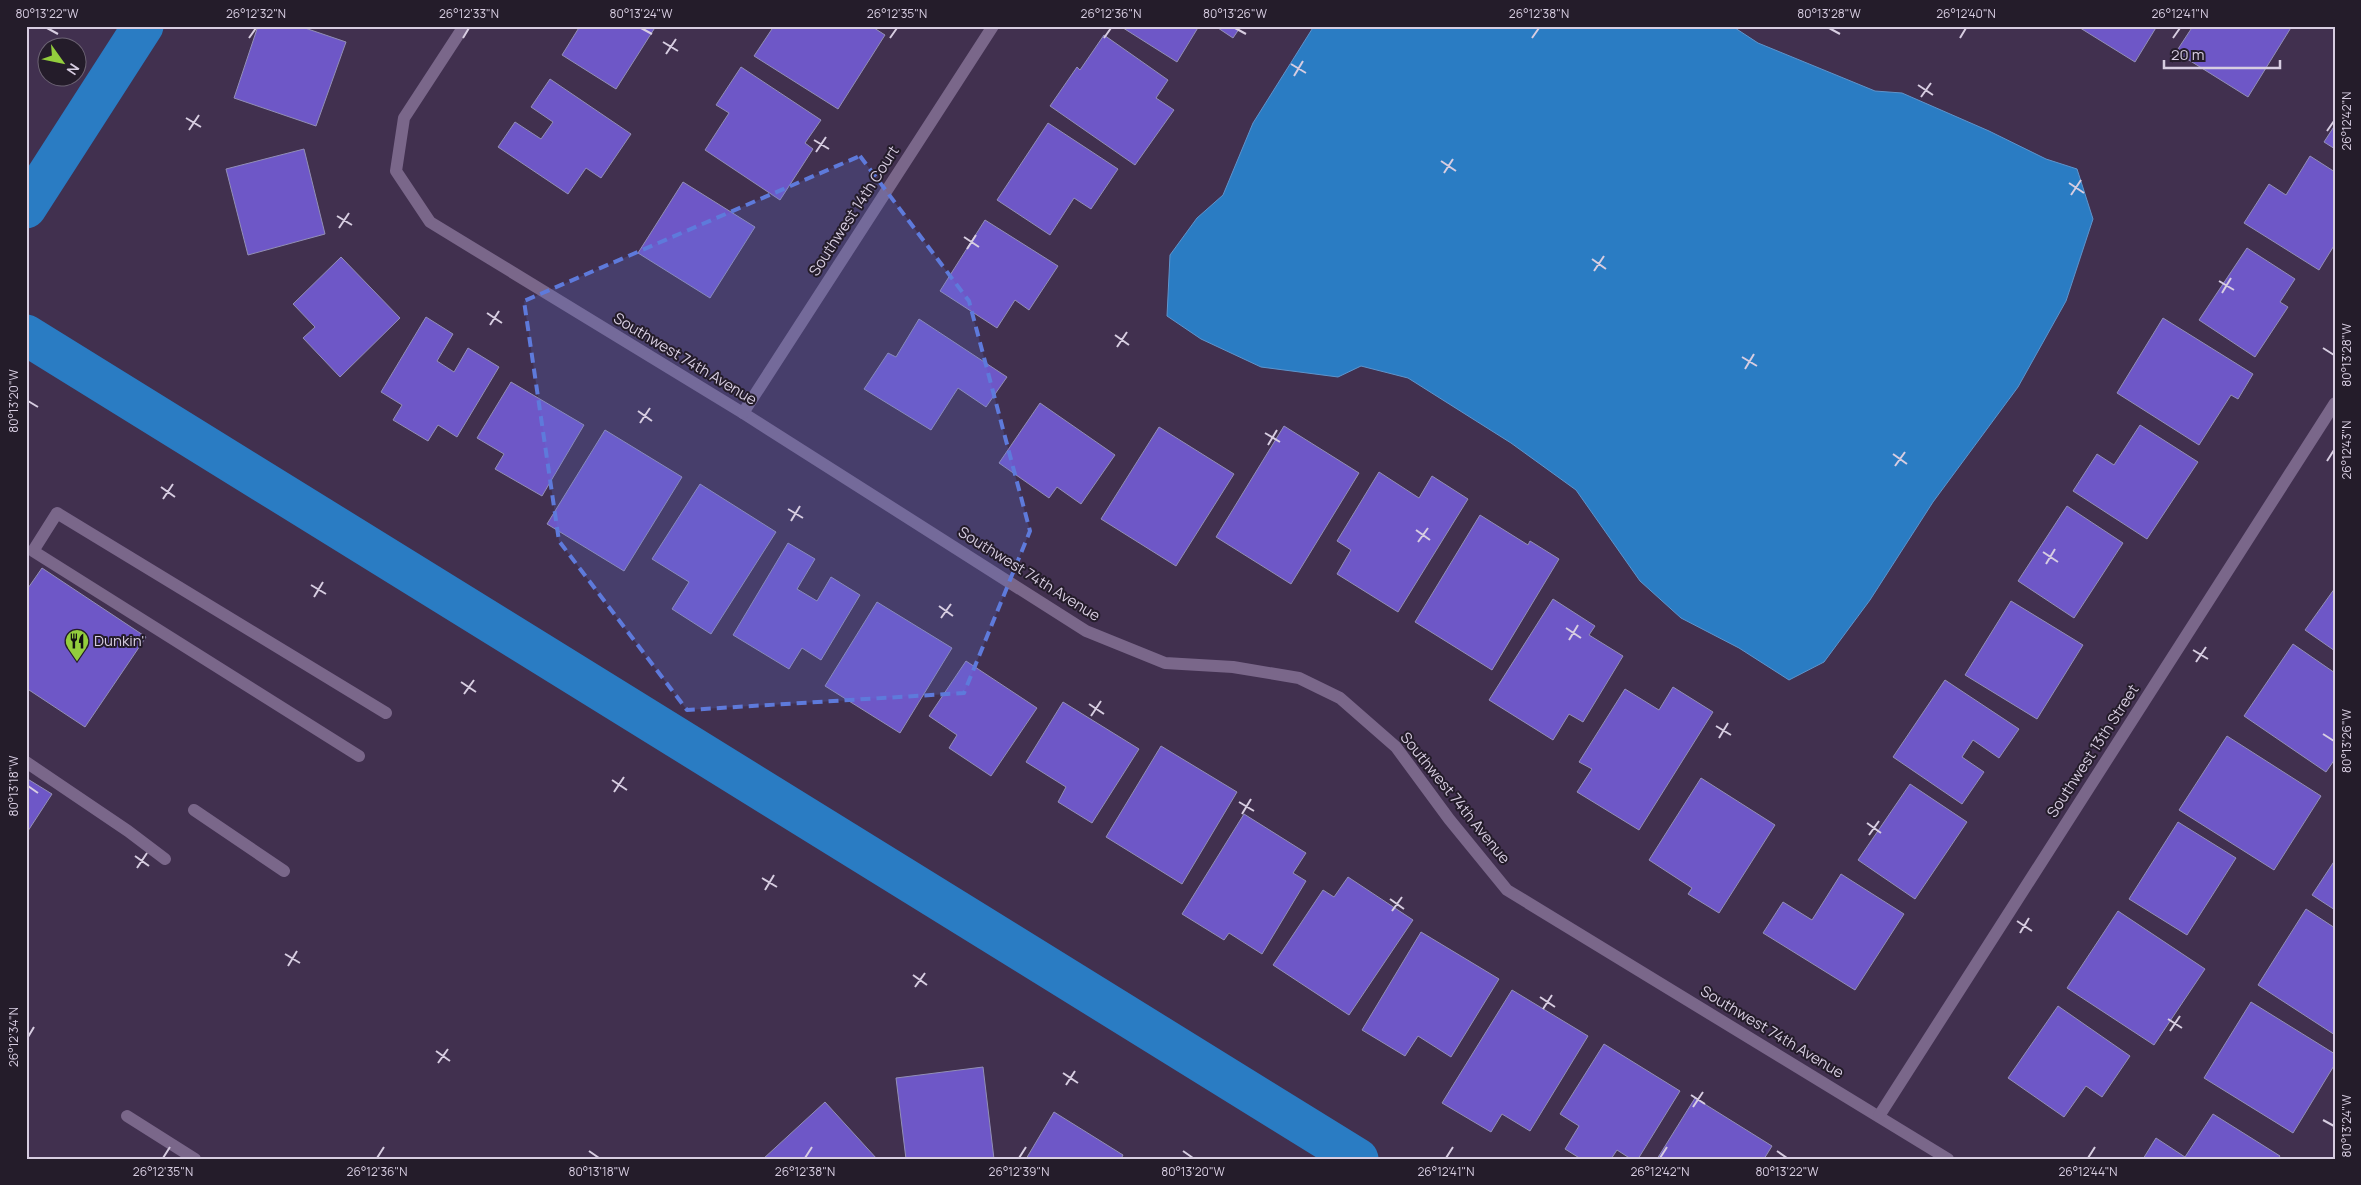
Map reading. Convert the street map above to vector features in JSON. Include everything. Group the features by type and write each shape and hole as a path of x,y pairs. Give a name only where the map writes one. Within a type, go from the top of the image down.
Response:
{"street":[{"name":"Southwest 74th Avenue","path":"464,26 404,118 396,171 430,222 743,414 1086,631 1165,663 1233,667 1299,678 1340,698 1396,747 1507,890 1948,1159"},
{"name":"Southwest 14th Court","path":"743,414 993,26"},
{"name":"Southwest 13th Street","path":"1879,1116 2335,403"},
{"path":"359,756 34,551 57,513 386,713"},
{"path":"26,762 128,831 165,859"},
{"path":"194,810 284,871"},
{"path":"127,1116 195,1159"}],"highlighted area":[{"path":"860,156 969,301 1030,531 964,693 687,710 559,541 524,301"}],"water":[{"path":"1314,26 1732,26 1758,43 1875,91 1902,93 1989,131 2046,159 2077,169 2093,219 2066,301 2018,387 1933,502 1870,600 1824,662 1789,680 1739,648 1681,618 1640,581 1576,490 1511,443 1408,378 1361,366 1338,377 1261,367 1201,339 1167,316 1170,255 1197,218 1223,195 1253,123"}],"building":[{"path":"258,26 299,26 346,42 316,126 234,98"},
{"path":"580,26 656,26 616,89 562,55"},
{"path":"774,26 871,26 885,35 838,109 754,56"},
{"path":"1120,26 1199,26 1177,62"},
{"path":"1215,26 1241,26 1233,38"},
{"path":"2077,26 2157,26 2135,62"},
{"path":"2193,26 2292,26 2248,97 2176,52"},
{"path":"1104,35 1168,80 1156,98 1174,110 1135,165 1050,106 1077,67 1080,70"},
{"path":"741,67 821,120 805,143 813,149 780,200 705,150 729,113 716,105"},
{"path":"550,79 631,134 601,178 586,168 568,194 498,147 515,122 541,139 553,122 531,107"},
{"path":"1048,123 1118,169 1091,209 1074,198 1050,235 997,200"},
{"path":"2335,125 2335,149 2324,142"},
{"path":"304,149 325,234 248,255 226,169"},
{"path":"2310,156 2335,172 2335,244 2319,270 2244,223 2269,184 2286,195"},
{"path":"683,182 755,227 710,298 638,253"},
{"path":"985,220 1058,266 1029,310 1015,300 997,328 940,291"},
{"path":"2247,248 2295,279 2280,302 2288,307 2255,357 2199,320"},
{"path":"341,257 400,318 340,377 303,338 315,327 293,304"},
{"path":"426,317 453,334 437,361 454,372 468,348 499,367 457,437 438,425 428,441 393,420 402,405 381,392"},
{"path":"2163,318 2253,374 2238,399 2231,395 2199,445 2117,393"},
{"path":"919,319 1007,377 986,407 958,388 931,430 864,389 888,353 896,357"},
{"path":"511,382 584,425 542,496 495,469 504,454 477,438"},
{"path":"1040,403 1115,455 1081,504 1057,487 1049,498 999,463"},
{"path":"2140,425 2198,462 2147,539 2073,491 2097,454 2114,465"},
{"path":"1284,426 1359,473 1291,584 1216,537"},
{"path":"1159,427 1234,474 1176,566 1101,519"},
{"path":"605,430 682,477 624,571 547,524"},
{"path":"1379,472 1419,498 1432,476 1468,499 1398,612 1337,574 1351,550 1337,541"},
{"path":"700,484 776,532 711,634 672,609 689,582 652,559"},
{"path":"2067,506 2123,543 2074,618 2018,581"},
{"path":"1480,515 1528,545 1530,541 1559,559 1492,670 1415,622"},
{"path":"788,543 815,559 797,589 817,601 831,577 860,595 821,660 802,648 789,669 733,635"},
{"name":"Dunkin'","path":"42,568 146,637 85,727 26,688 26,591"},
{"path":"2335,588 2335,651 2305,630"},
{"path":"1553,599 1595,626 1589,635 1623,656 1583,722 1569,714 1553,740 1489,700"},
{"path":"2011,601 2083,645 2037,719 1965,675"},
{"path":"877,602 952,648 900,733 825,686"},
{"path":"2293,644 2335,673 2335,759 2326,772 2244,716"},
{"path":"966,661 1037,708 991,776 949,748 957,735 929,716"},
{"path":"1945,680 2019,729 1999,758 1973,740 1962,757 1984,772 1962,804 1893,757"},
{"path":"1673,687 1713,712 1639,830 1577,792 1592,769 1579,762 1625,689 1659,710"},
{"path":"1063,702 1139,749 1092,823 1058,802 1066,787 1026,762"},
{"path":"2227,736 2321,796 2274,870 2179,810"},
{"path":"1161,746 1237,792 1182,884 1106,837"},
{"path":"26,778 52,794 26,834"},
{"path":"1701,778 1775,825 1719,913 1688,894 1692,888 1649,860"},
{"path":"1910,784 1967,822 1915,899 1858,860"},
{"path":"1244,814 1306,853 1293,873 1306,881 1262,954 1229,933 1224,940 1182,914"},
{"path":"2178,822 2236,858 2187,935 2129,899"},
{"path":"2335,860 2335,910 2312,895"},
{"path":"1841,874 1904,914 1855,990 1763,933 1783,902 1812,920"},
{"path":"1348,877 1413,920 1349,1015 1273,965 1323,890 1334,897"},
{"path":"2306,909 2335,928 2335,1035 2258,985"},
{"path":"2118,911 2205,969 2154,1045 2067,988"},
{"path":"1421,932 1499,979 1451,1057 1418,1036 1405,1056 1362,1030"},
{"path":"1512,990 1588,1036 1530,1131 1502,1114 1491,1132 1442,1103"},
{"path":"2251,1002 2335,1054 2335,1064 2293,1133 2204,1078"},
{"path":"2058,1006 2130,1056 2102,1097 2086,1086 2064,1117 2008,1078"},
{"path":"1604,1044 1680,1091 1638,1159 1631,1159 1617,1150 1611,1159 1581,1159 1565,1149 1579,1126 1560,1114"},
{"path":"983,1067 994,1159 906,1159 896,1078"},
{"path":"1695,1098 1772,1146 1764,1159 1657,1159"},
{"path":"825,1102 877,1159 763,1159"},
{"path":"1054,1112 1123,1155 1121,1159 1026,1159"},
{"path":"2213,1114 2280,1156 2278,1159 2143,1159 2156,1138 2185,1157"}],"waterway":[{"path":"26,208 143,26"},
{"path":"26,335 1358,1159"}],"place":[{"name":"Dunkin'","path":"77,662"}]}
